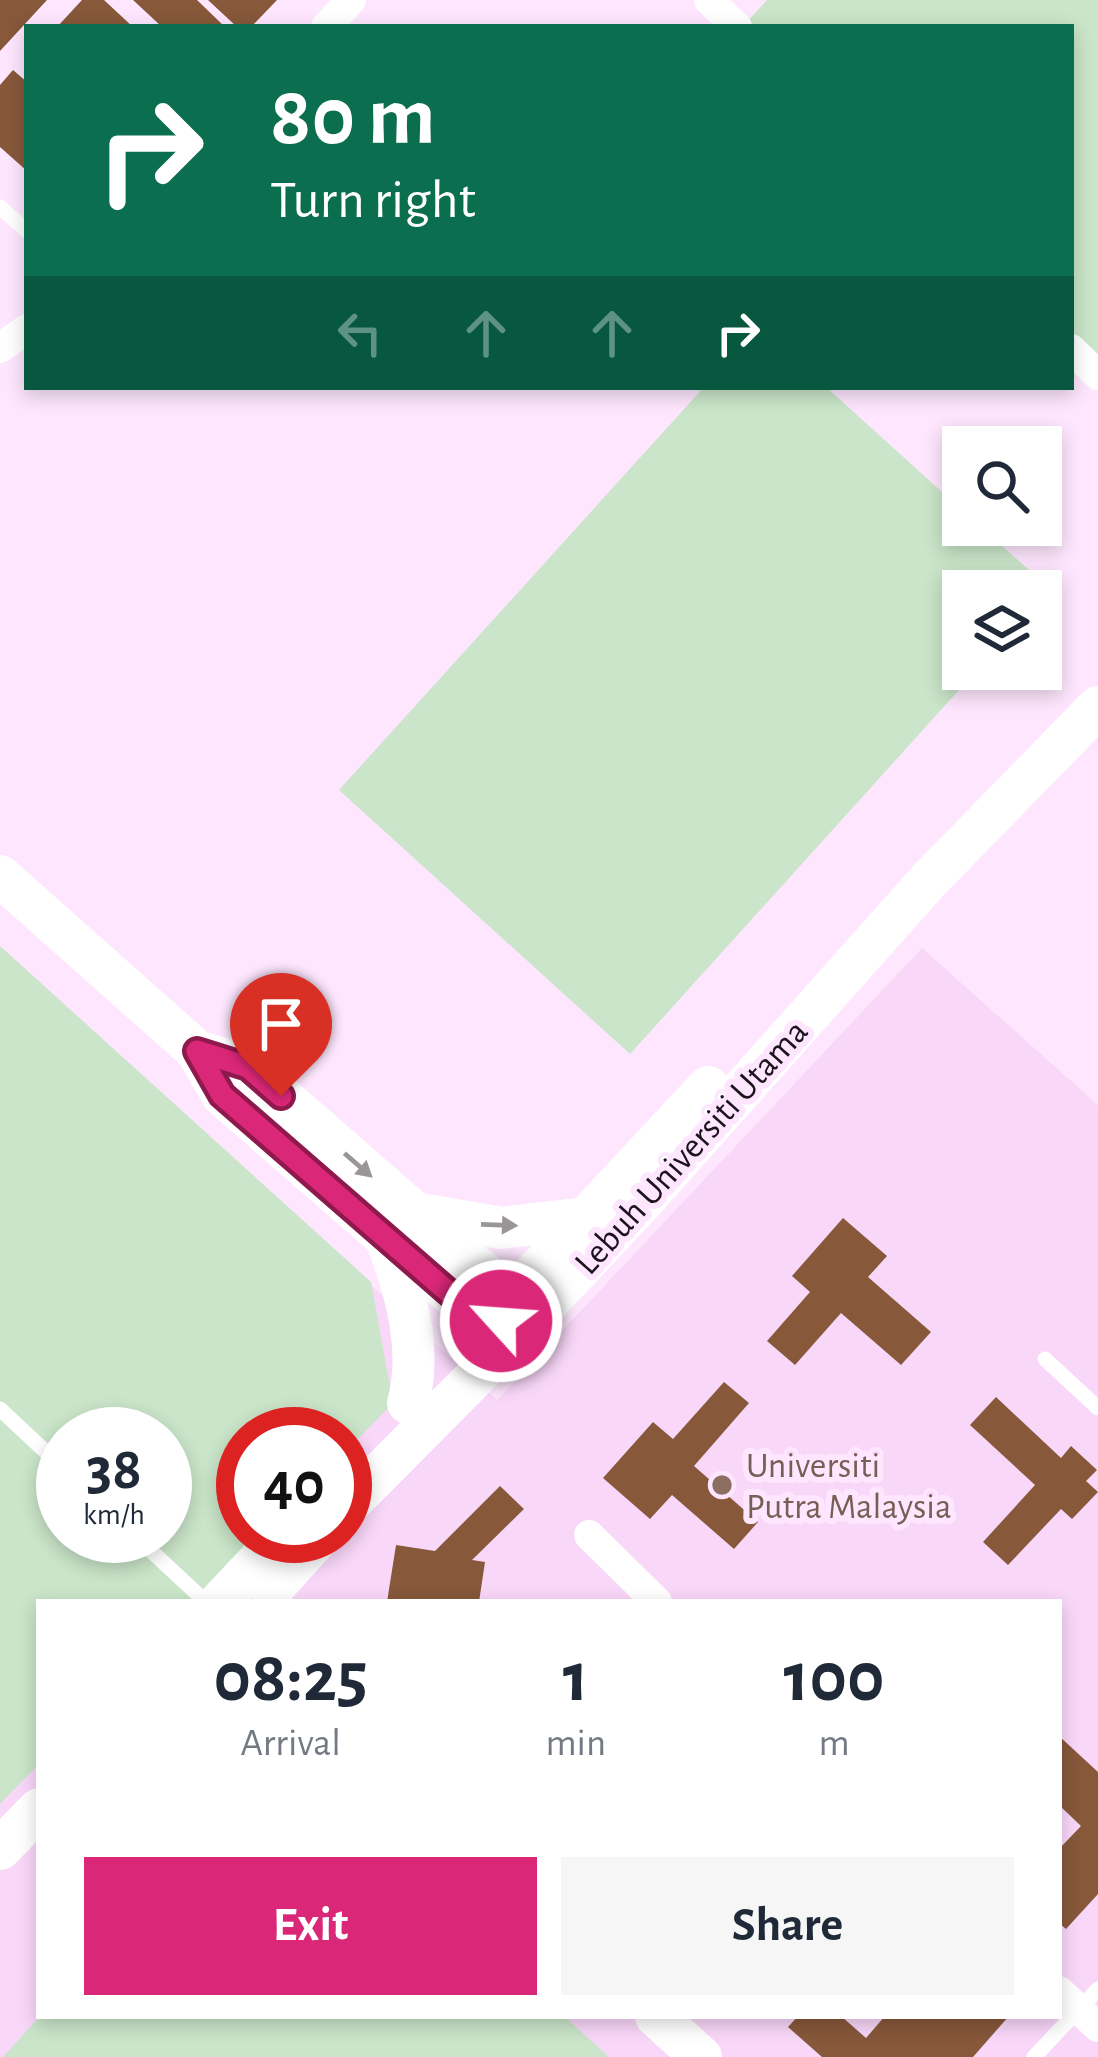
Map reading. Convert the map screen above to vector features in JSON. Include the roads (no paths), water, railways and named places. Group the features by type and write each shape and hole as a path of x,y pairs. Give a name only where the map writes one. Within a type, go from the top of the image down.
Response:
{"street":[{"path":"329,24 351,0"},
{"path":"1074,352 1098,375"},
{"name":"Lebuh Universiti Utama","path":"372,1469 522,1330 706,1132 928,881 1098,706"},
{"path":"0,876 197,1051 222,1095 400,1227 502,1313 503,1329 372,1465"},
{"name":"Lebuh Universiti Utama","path":"372,1456 408,1403 502,1313 761,1029 928,881"},
{"path":"502,1313 519,1311 650,1175 706,1132"},
{"path":"400,1227 501,1228 586,1218"},
{"path":"400,1227 413,1384 408,1403"},
{"path":"589,1535 654,1599"},
{"path":"223,1599 257,1563"},
{"path":"263,1599 295,1563"},
{"path":"0,1849 36,1812"}],"lane":[{"path":"0,207 24,228"},
{"path":"1045,1359 1098,1408"},
{"path":"0,1409 36,1443"},
{"path":"164,1563 203,1599"},
{"path":"1034,2057 1083,2004"}],"place":[{"name":"Universiti Putra Malaysia","path":"722,1485"}]}
